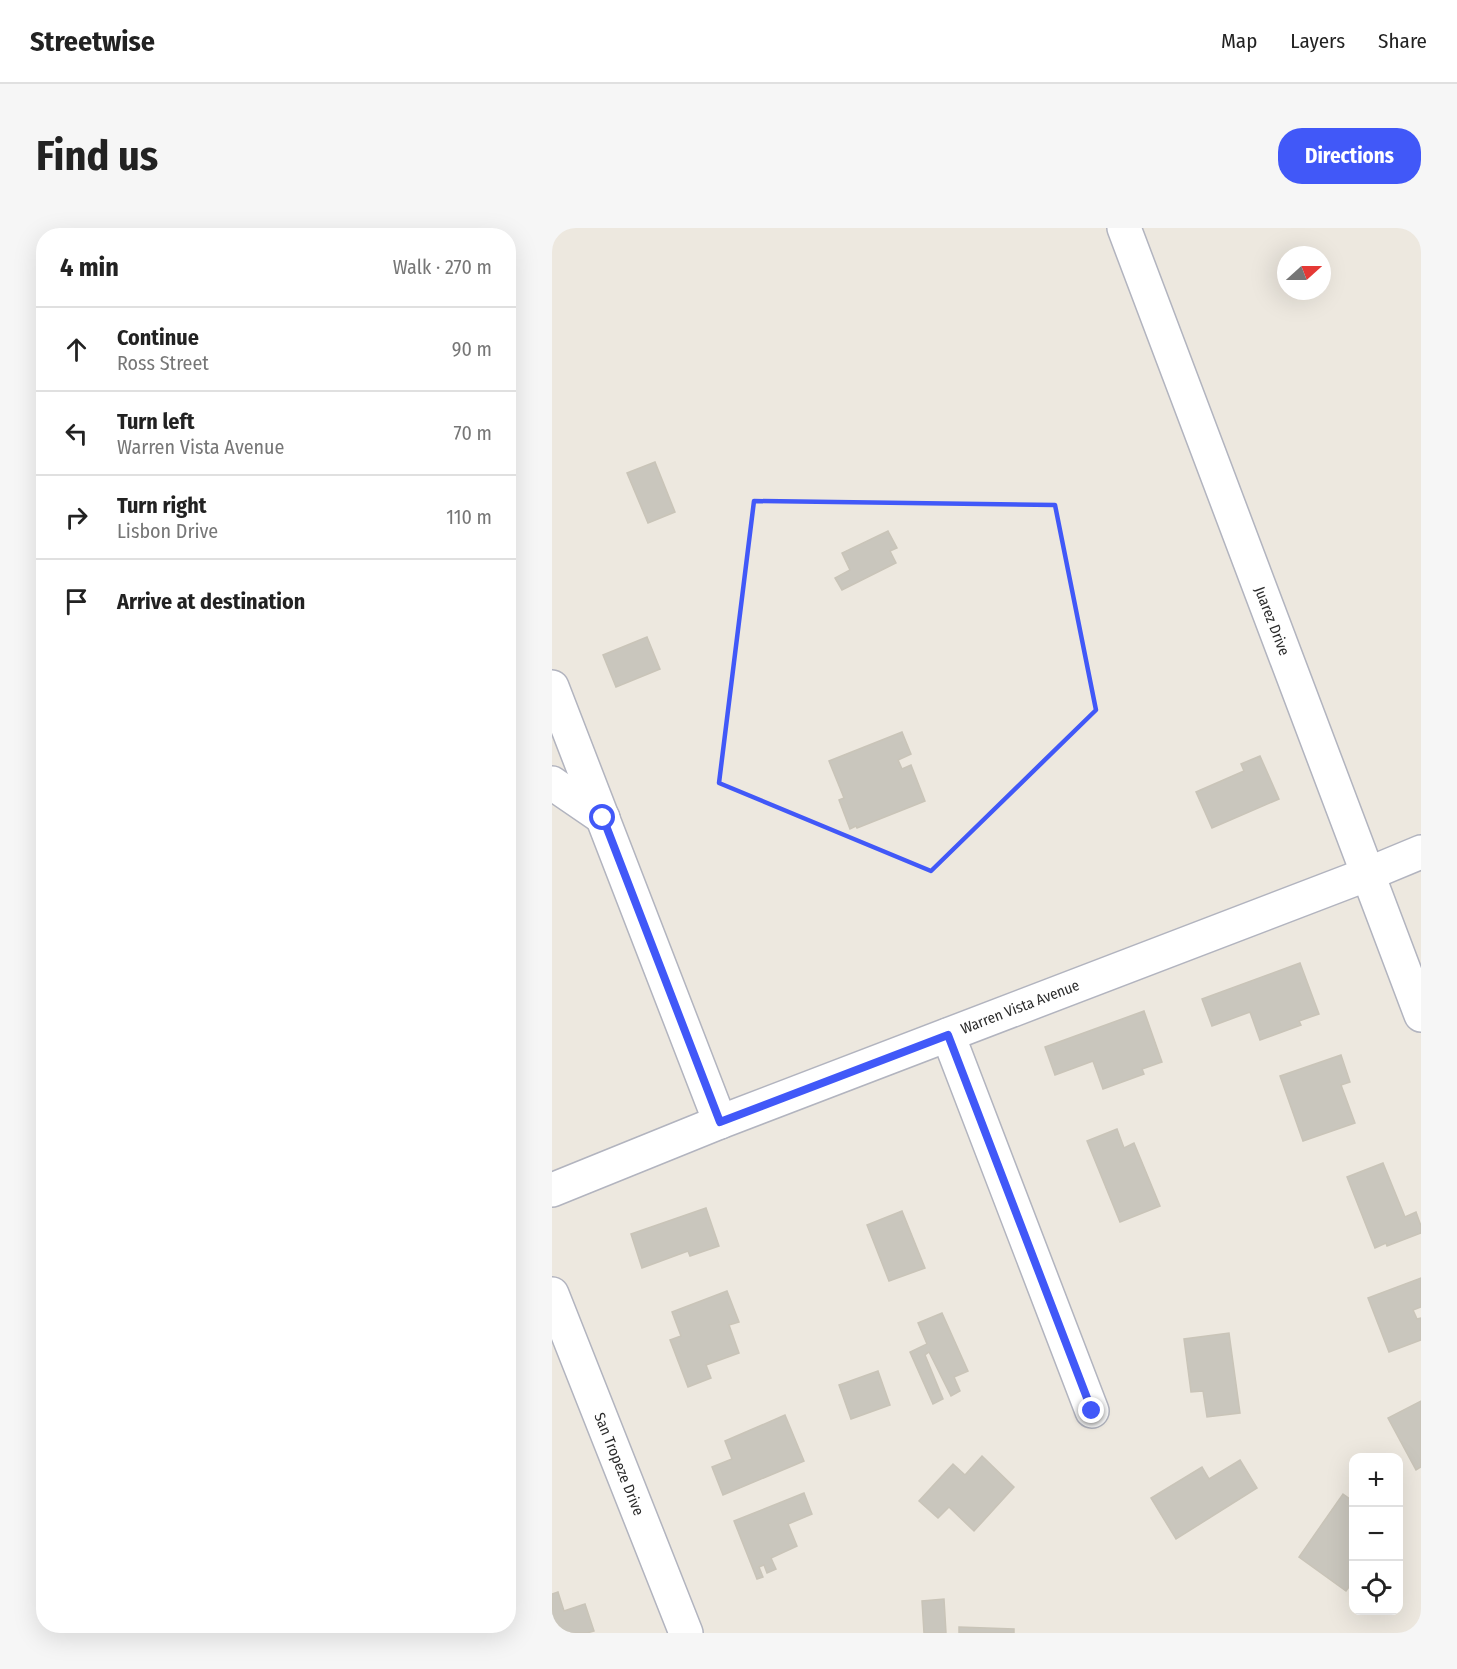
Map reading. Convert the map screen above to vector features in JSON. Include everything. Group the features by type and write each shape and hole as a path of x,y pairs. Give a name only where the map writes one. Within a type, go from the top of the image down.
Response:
{"street":[{"name":"Juarez Drive","path":"1124,228 1421,1015"},
{"path":"552,687 720,1122"},
{"path":"552,783 603,818"},
{"name":"Warren Vista Avenue","path":"552,1190 720,1122 1421,852"},
{"path":"948,1035 1092,1411"},
{"name":"San Tropeze Drive","path":"552,1294 686,1633"}],"highlighted area":[{"path":"754,501 1055,505 1096,710 931,871 719,783"}],"building":[{"path":"655,462 675,512 648,523 627,473"},
{"path":"888,531 897,548 890,551 896,563 842,590 835,578 850,570 842,553"},
{"path":"647,637 660,669 616,687 603,655"},
{"path":"902,732 911,754 898,760 902,769 911,765 925,801 850,829 839,800 844,798 829,761"},
{"path":"1260,756 1279,799 1212,828 1196,792 1244,771 1241,764"},
{"path":"1300,963 1319,1014 1299,1021 1301,1025 1260,1040 1250,1012 1212,1026 1202,999"},
{"path":"1144,1011 1162,1062 1142,1069 1144,1074 1103,1089 1093,1061 1055,1075 1045,1047"},
{"path":"1341,1055 1350,1082 1341,1085 1355,1123 1303,1141 1280,1076"},
{"path":"1117,1129 1124,1148 1134,1143 1160,1206 1120,1222 1087,1141"},
{"path":"1383,1163 1405,1217 1416,1212 1421,1233 1387,1246 1386,1243 1375,1248 1347,1177"},
{"path":"706,1208 719,1246 690,1256 688,1251 642,1268 631,1234"},
{"path":"902,1211 925,1268 889,1281 867,1225"},
{"path":"1421,1278 1421,1307 1413,1310 1417,1319 1421,1318 1421,1340 1389,1352 1368,1298"},
{"path":"727,1291 739,1322 729,1325 739,1353 706,1365 711,1378 688,1387 670,1340 681,1336 672,1312"},
{"path":"942,1313 968,1371 954,1377 960,1391 951,1396 929,1352 925,1355 943,1399 933,1404 910,1352 927,1344 918,1323"},
{"path":"1229,1333 1240,1413 1207,1417 1203,1391 1191,1392 1184,1339"},
{"path":"878,1371 890,1405 851,1419 839,1385"},
{"path":"1421,1401 1421,1467 1416,1470 1388,1418"},
{"path":"785,1415 804,1461 723,1495 712,1467 732,1459 725,1441"},
{"path":"982,1456 1014,1487 974,1531 949,1507 938,1518 919,1501 953,1464 965,1475"},
{"path":"1240,1460 1257,1488 1176,1539 1151,1498 1202,1467 1209,1479"},
{"path":"804,1493 812,1514 788,1524 797,1546 771,1558 776,1569 767,1573 764,1565 759,1567 763,1577 757,1579 734,1521"},
{"path":"1343,1494 1349,1498 1349,1587 1346,1591 1299,1557"},
{"path":"558,1592 564,1611 585,1604 594,1631 552,1633 552,1594"},
{"path":"944,1599 946,1633 924,1633 922,1601"},
{"path":"959,1627 1014,1629 1014,1633 959,1633"}],"route":[{"path":"603,818 720,1122 948,1035 1092,1411"}]}
